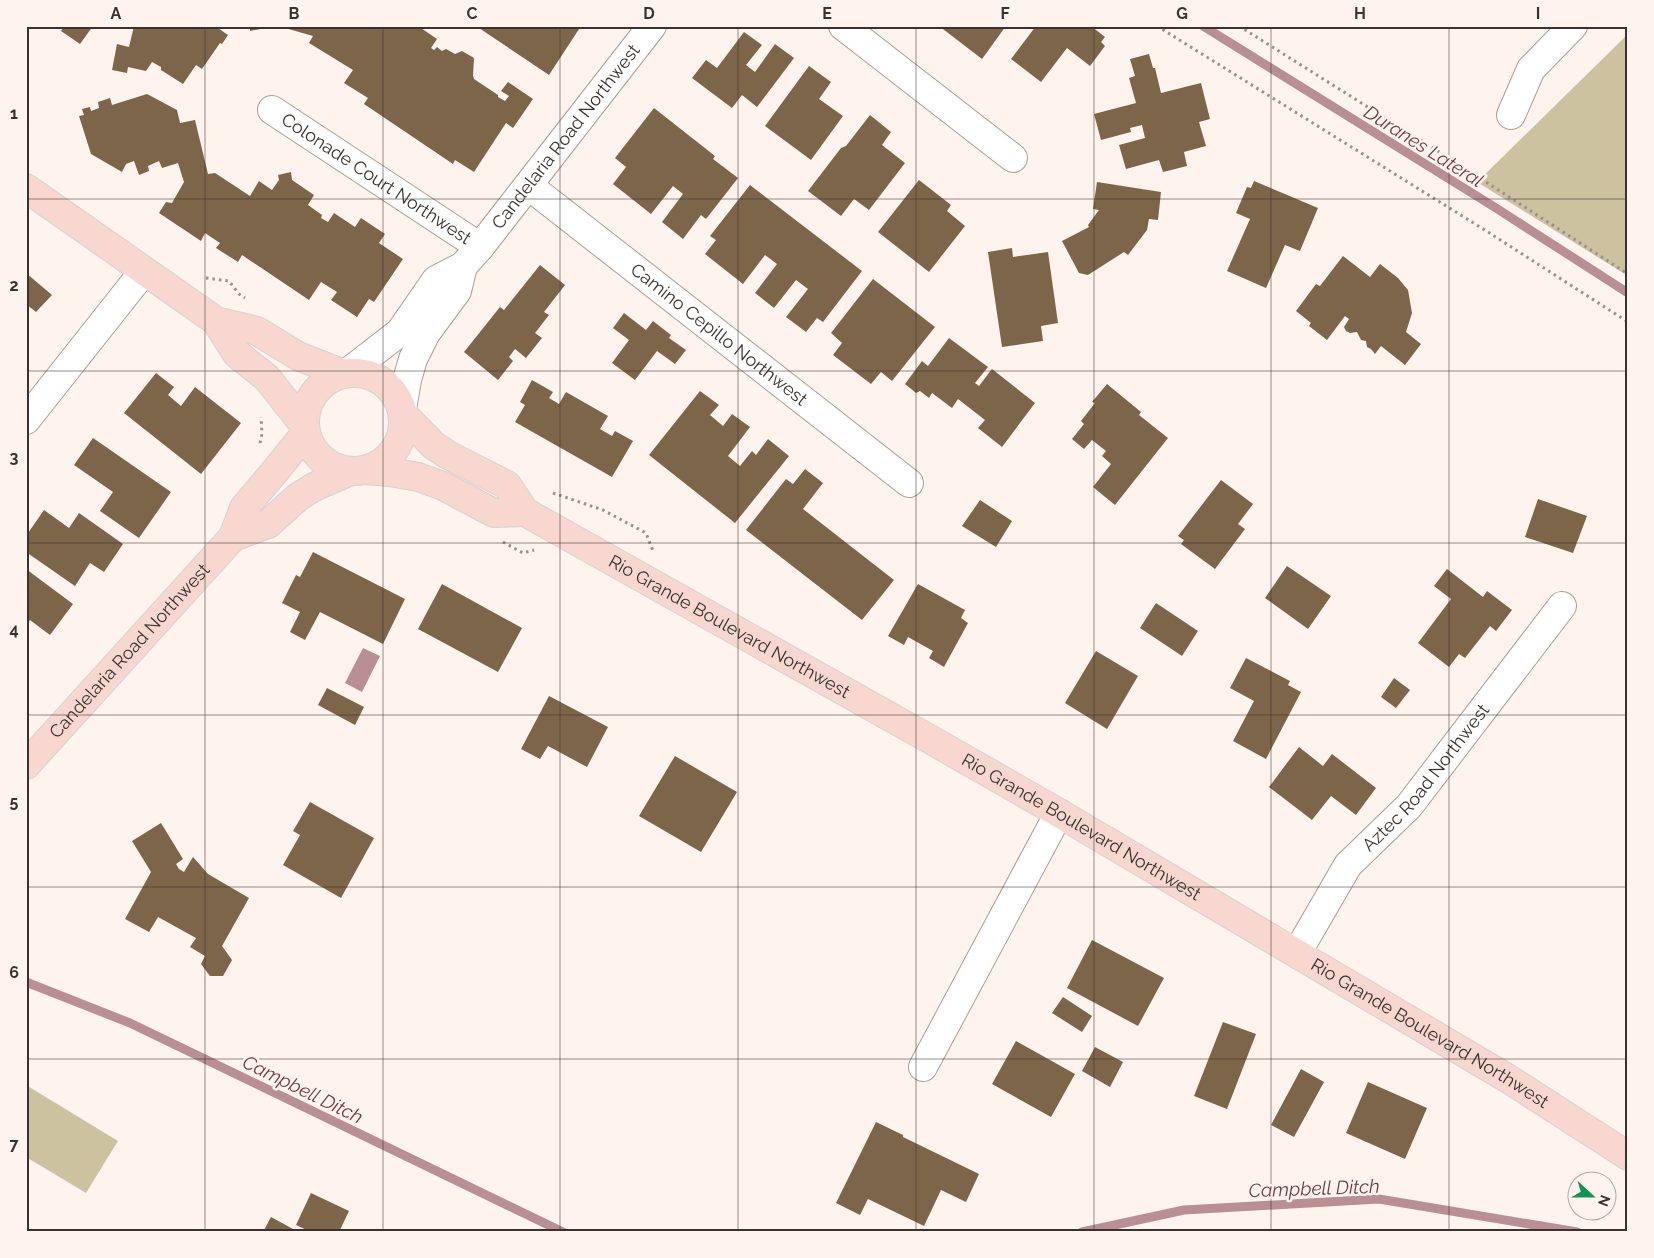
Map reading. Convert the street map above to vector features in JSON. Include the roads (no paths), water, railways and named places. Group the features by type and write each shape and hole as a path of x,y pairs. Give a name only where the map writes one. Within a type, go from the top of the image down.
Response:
{"main road":[{"path":"26,188 216,321 257,331 298,356 345,373"},
{"path":"216,321 237,354 267,378 305,429 314,450 327,463 338,469 418,477 443,486 494,513 525,512"},
{"path":"345,373 361,373 375,377 387,385 396,396 402,412 403,429 398,443 390,455 379,464 314,487 298,497 268,524 234,537 244,508 276,470 305,429 306,412 310,398 319,387 330,378 345,373"},
{"path":"402,412 433,445 448,455 507,485 525,512"},
{"name":"Rio Grande Boulevard Northwest","path":"525,512 926,736 1059,813 1507,1078 1628,1156"},
{"name":"Candelaria Road Northwest","path":"26,765 234,537"}],"street":[{"name":"Candelaria Road Northwest","path":"472,257 652,26"},
{"path":"843,26 1013,158"},
{"path":"1511,115 1531,69 1573,26"},
{"name":"Colonade Court Northwest","path":"272,110 472,257"},
{"name":"Camino Cepillo Northwest","path":"529,186 909,483"},
{"path":"345,373 400,332 436,280 472,257"},
{"path":"402,412 407,380 413,359 426,332 456,291 472,257"},
{"path":"26,420 144,271"},
{"name":"Aztec Road Northwest","path":"1297,953 1348,865 1409,806 1562,606"},
{"path":"923,1067 1059,813"}],"waterway":[{"name":"Duranes Lateral","path":"1203,26 1496,208 1628,293"},
{"name":"Campbell Ditch","path":"26,982 130,1023 563,1232"},
{"name":"Campbell Ditch","path":"1082,1232 1184,1210 1379,1199 1577,1232"}]}
